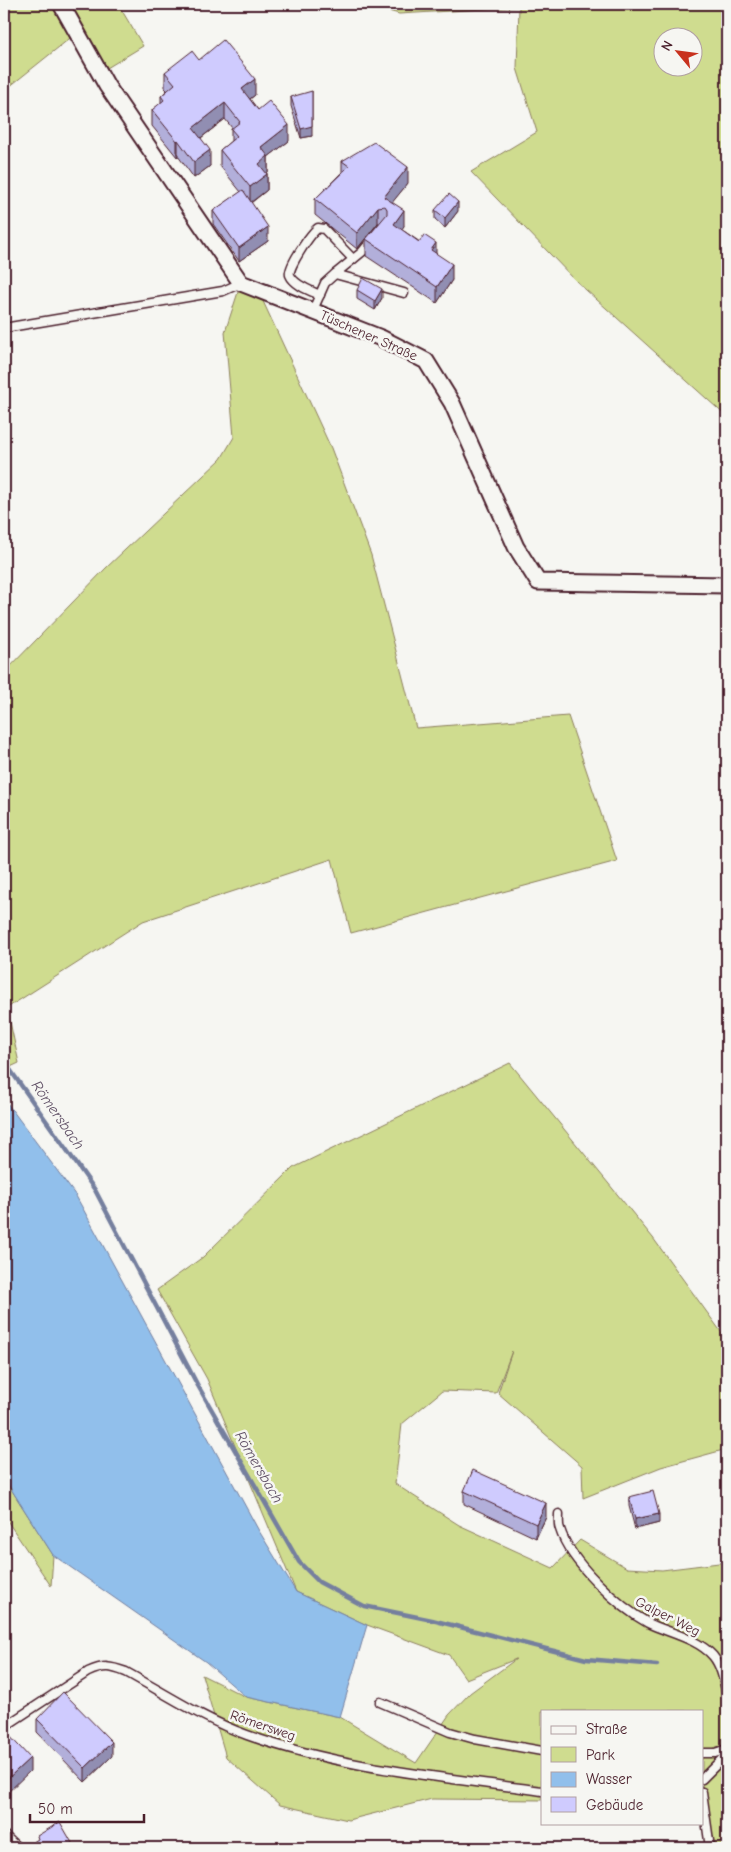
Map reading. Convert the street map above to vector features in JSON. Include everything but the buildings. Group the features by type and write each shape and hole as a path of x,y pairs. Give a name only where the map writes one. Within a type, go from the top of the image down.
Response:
{"street":[{"path":"61,4 107,86 241,283"},
{"name":"Tüschener Straße","path":"241,283 381,338 426,361 452,403 516,547 538,582 727,585"}],"lane":[{"path":"320,295 294,280 289,271 314,231 318,228 324,229 353,259"},
{"path":"313,310 325,283 362,252 377,234"},
{"path":"335,274 404,294"},
{"path":"4,328 223,291 241,283"},
{"name":"Galper Weg","path":"559,1514 559,1528 564,1541 599,1584 629,1611 650,1623 705,1648 719,1664 727,1695"},
{"name":"Römersweg","path":"4,1727 88,1672 101,1666 112,1667 126,1672 220,1724 275,1744 310,1754 435,1778 541,1791"},
{"path":"380,1702 450,1732 475,1739 541,1751"},
{"path":"704,1753 715,1753 727,1749"},
{"path":"704,1777 727,1754"},
{"path":"704,1806 710,1848"},
{"path":"4,1835 18,1848"}],"green space":[{"path":"4,4 58,4 74,35 4,91"},
{"path":"69,4 118,4 143,46 107,68"},
{"path":"364,4 727,4 727,417 576,281 471,172 537,132 517,68 519,7 399,14"},
{"path":"241,283 261,297 331,448 371,555 416,728 568,716 617,861 351,933 332,859 143,921 7,1008 19,1063 4,1070 4,673 106,568 221,459 234,437 225,332"},
{"path":"510,1063 653,1238 727,1340 727,1449 661,1467 583,1498 582,1466 498,1393 512,1351 496,1393 442,1391 402,1424 395,1484 459,1525 553,1568 580,1540 627,1568 662,1570 727,1562 727,1848 708,1848 704,1823 704,1710 541,1710 541,1800 432,1799 348,1820 280,1805 226,1757 202,1675 246,1697 340,1717 416,1763 449,1715 470,1693 516,1659 466,1679 449,1655 367,1625 296,1592 207,1379 157,1290 203,1257 293,1168"},
{"path":"4,1478 53,1555 51,1586 4,1516"}],"water":[{"path":"4,1099 76,1196 259,1531 296,1592 367,1625 340,1717 246,1697 206,1662 53,1555 4,1478"}],"waterway":[{"name":"Römersbach","path":"4,1061 95,1190 197,1384 299,1562 319,1582 364,1606 432,1620 586,1659 657,1665"}]}
